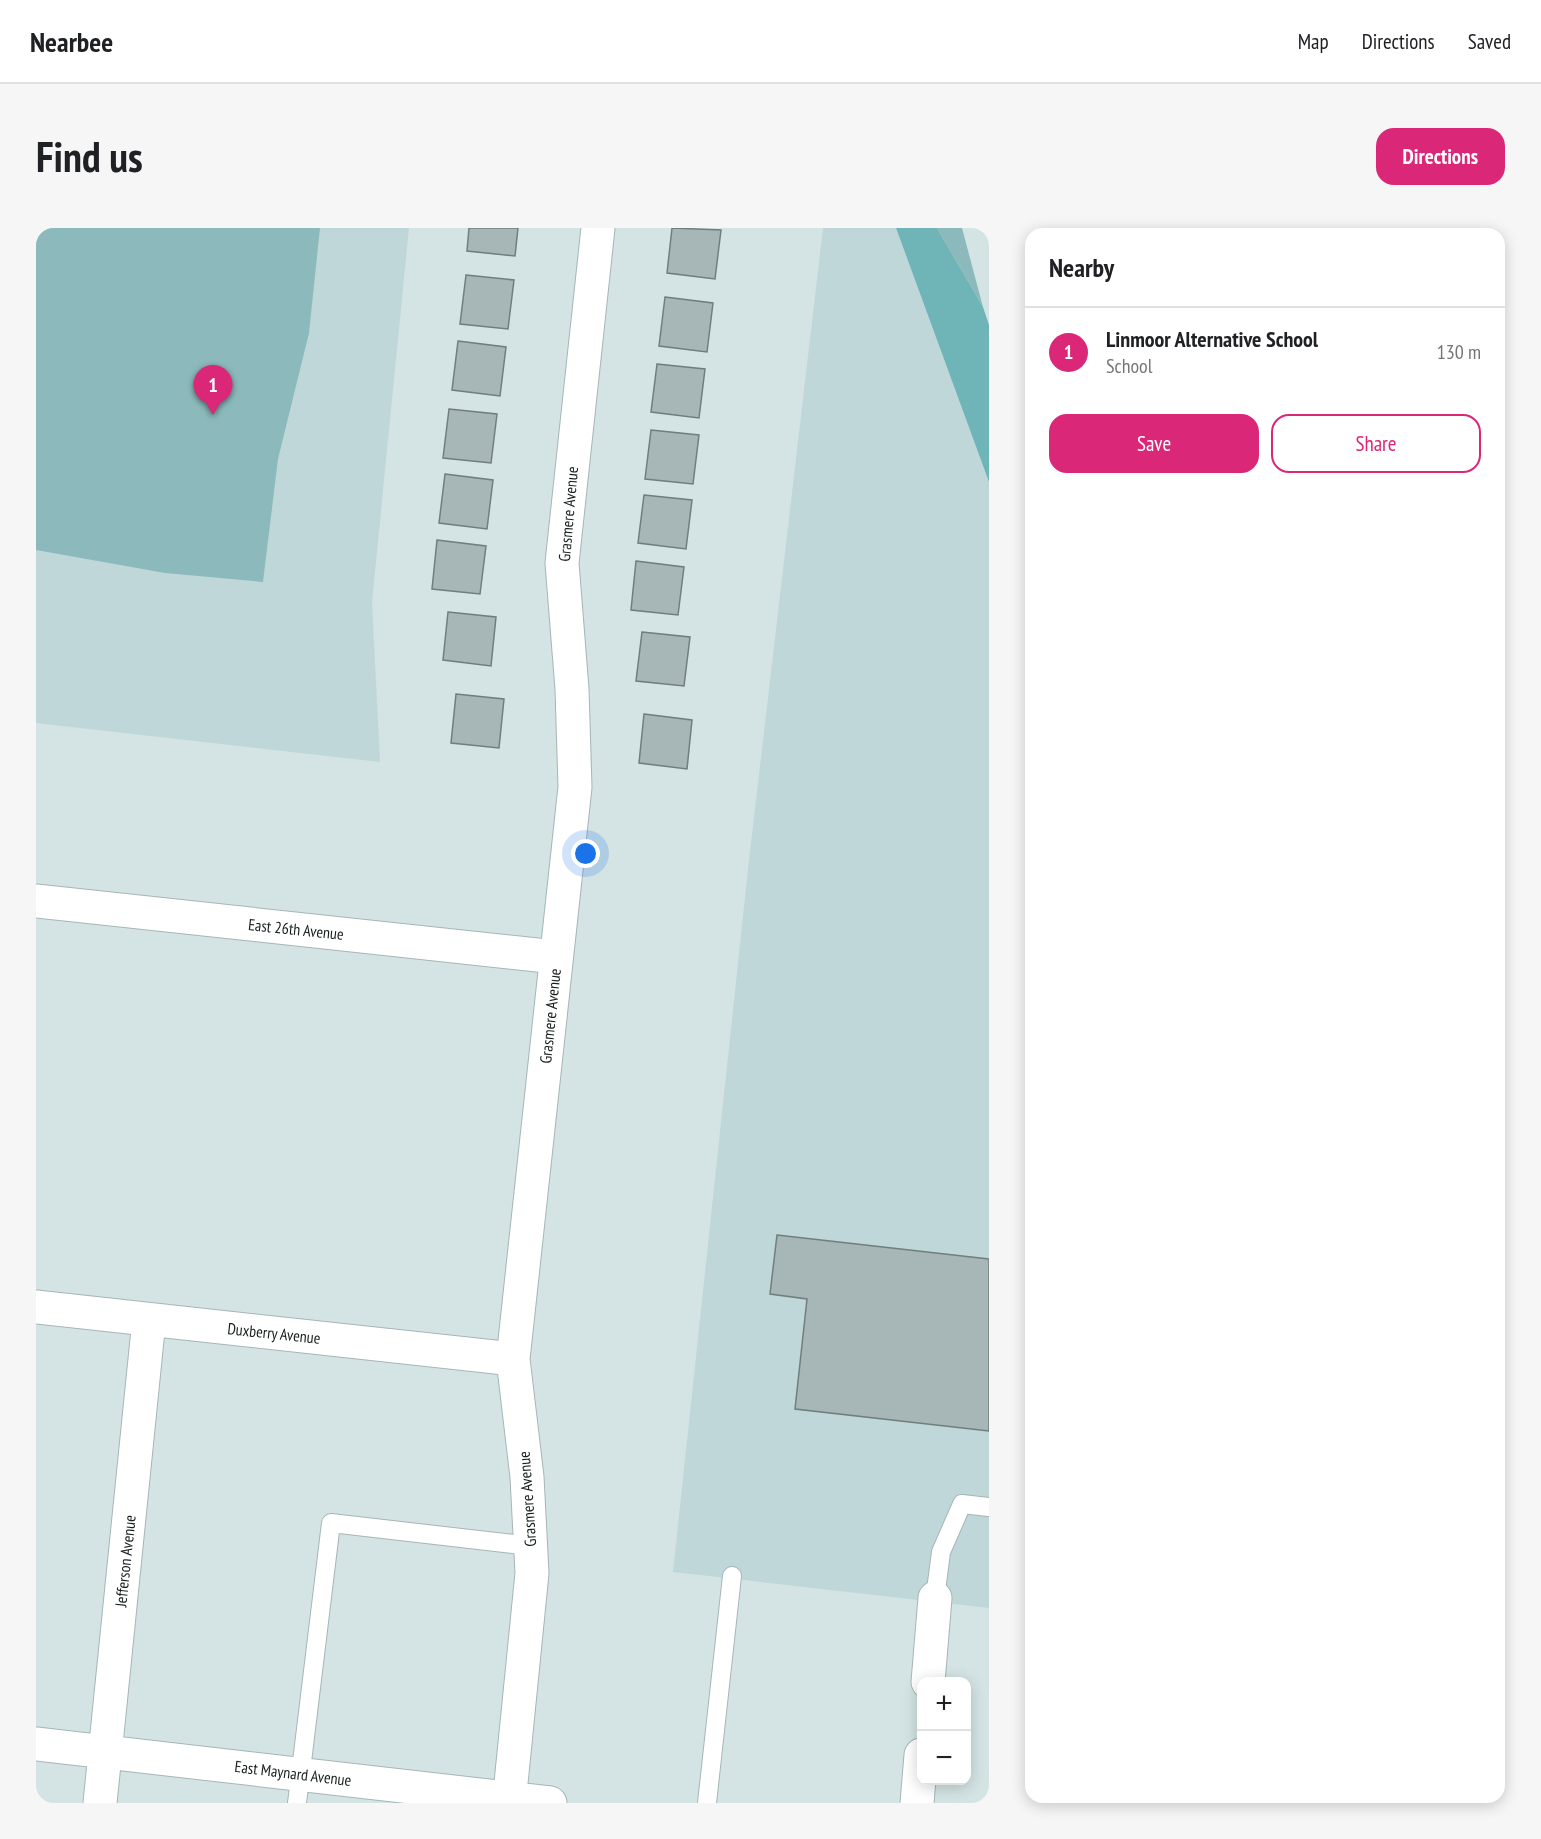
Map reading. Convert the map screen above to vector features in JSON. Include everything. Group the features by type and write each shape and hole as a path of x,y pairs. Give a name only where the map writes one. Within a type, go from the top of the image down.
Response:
{"street":[{"name":"Grasmere Avenue","path":"509,1801 532,1573 527,1477 513,1359 575,786 572,689 562,563 598,228"},
{"name":"East 26th Avenue","path":"36,901 556,957"},
{"name":"Duxberry Avenue","path":"36,1307 513,1359"},
{"name":"Jefferson Avenue","path":"100,1803 149,1320"},
{"path":"928,1677 934,1598"},
{"name":"East Maynard Avenue","path":"36,1744 105,1751 299,1789 550,1803"},
{"path":"917,1803 918,1785"}],"lane":[{"path":"934,1598 941,1552 962,1504 989,1507"},
{"path":"299,1789 331,1523 531,1546"},
{"path":"707,1803 732,1576"}],"shaded area":[{"path":"36,228 409,228 372,602 380,762 36,723"},
{"path":"36,228 320,228 309,333 278,459 263,582 165,573 36,550"},
{"path":"823,228 896,228 989,482 989,1608 673,1572 749,860"},
{"path":"896,228 937,228 983,307 989,325 989,482"},
{"path":"937,228 962,228 983,307"}],"building":[{"path":"469,228 518,228 515,256 467,251"},
{"path":"672,228 721,230 715,279 667,273"},
{"path":"466,275 514,280 508,329 460,324"},
{"path":"665,297 713,303 707,352 659,346"},
{"path":"458,341 506,347 500,396 452,390"},
{"path":"657,364 705,369 699,418 651,412"},
{"path":"449,409 497,414 491,463 443,458"},
{"path":"651,430 699,435 693,484 645,479"},
{"path":"445,474 493,480 487,529 439,523"},
{"path":"644,495 692,500 686,549 638,543"},
{"path":"437,540 486,546 480,594 432,589"},
{"path":"636,561 684,567 678,615 631,610"},
{"path":"448,612 496,617 491,666 443,660"},
{"path":"642,632 690,637 684,686 636,681"},
{"path":"456,694 504,699 499,748 451,743"},
{"path":"644,714 692,720 687,769 639,763"},
{"path":"777,1235 989,1259 989,1431 795,1409 807,1299 770,1294"}],"place":[{"name":"Linmoor Alternative School","path":"213,415"}]}
